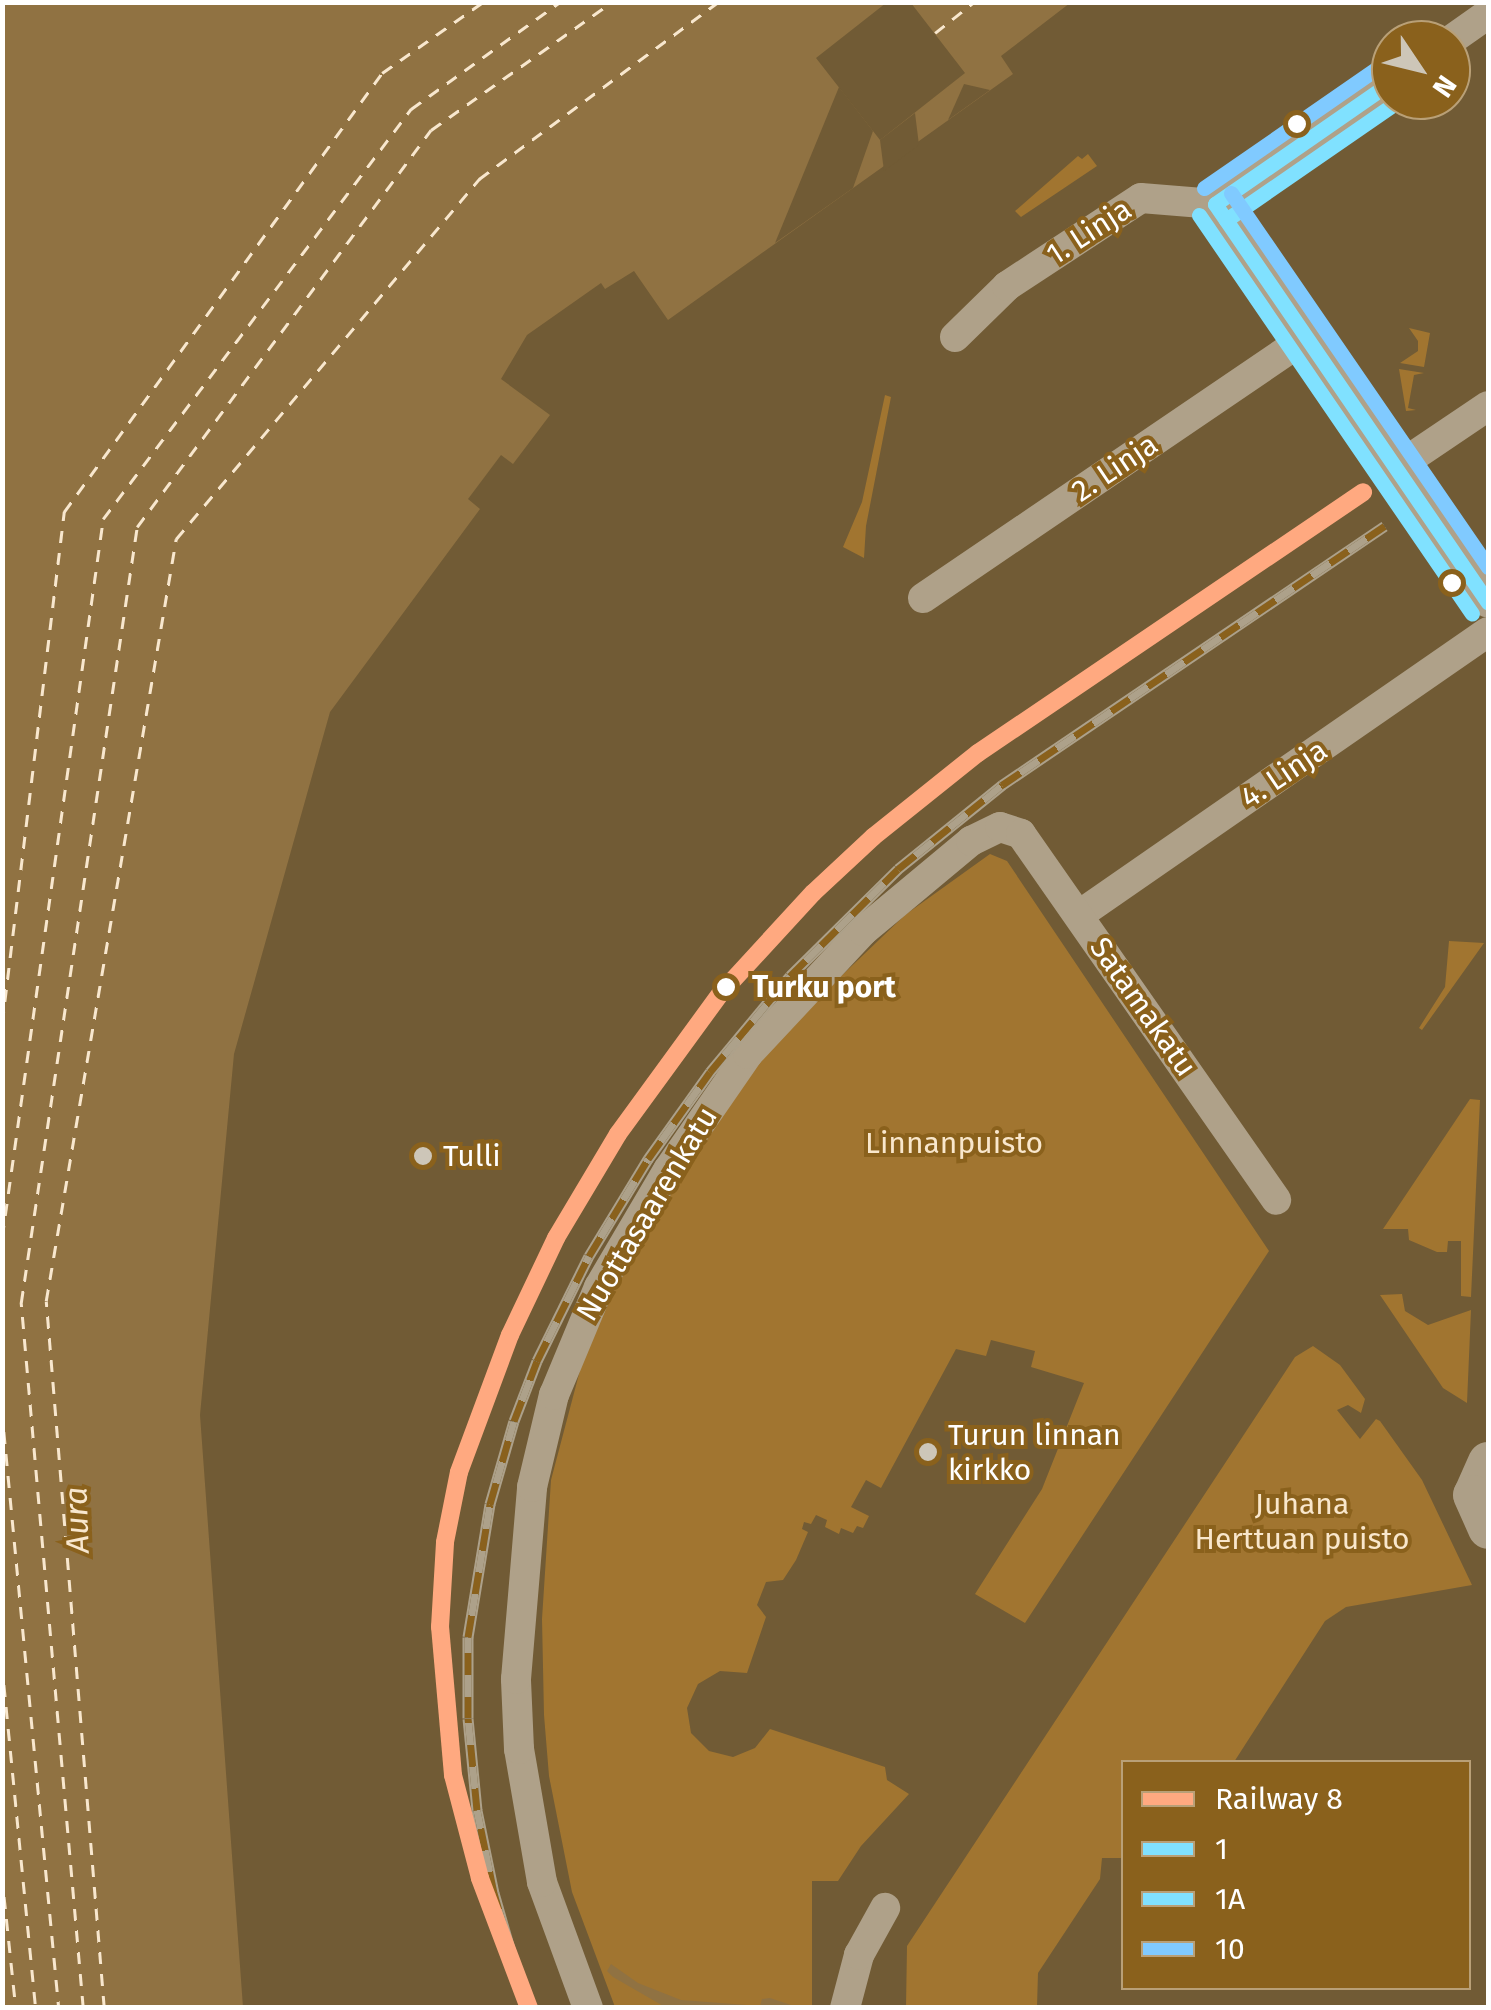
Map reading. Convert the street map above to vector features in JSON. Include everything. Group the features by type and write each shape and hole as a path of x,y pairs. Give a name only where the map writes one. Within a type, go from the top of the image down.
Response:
{"street":[{"path":"1371,96 1215,204 1488,602"},
{"name":"1. Linja","path":"956,337 1008,286 1141,198 1215,204"},
{"name":"2. Linja","path":"924,598 1307,337"},
{"path":"1396,468 1488,406"},
{"name":"4. Linja","path":"1079,915 1488,632"},
{"name":"Satamakatu","path":"1000,827 1020,834 1276,1200"},
{"name":"Nuottasaarenkatu","path":"588,2008 542,1882 519,1750 516,1679 526,1543 532,1487 554,1394 599,1287 668,1170 748,1054 864,930 978,836 1000,827"},
{"path":"844,2008 859,1955 886,1908"}],"green space":[{"path":"1088,154 1097,166 1021,217 1015,211 1078,156 1082,159"},
{"path":"1409,328 1430,333 1424,367 1400,363 1418,351 1418,341"},
{"path":"1399,369 1424,373 1414,375 1408,408 1416,410 1406,411"},
{"path":"885,395 891,397 866,526 864,558 843,547 862,502"},
{"name":"Linnanpuisto","path":"990,854 1007,861 1269,1251 1025,1623 975,1594 1042,1489 1084,1383 1031,1367 1035,1351 991,1340 986,1356 956,1349 881,1488 866,1480 851,1507 869,1516 863,1528 857,1526 853,1533 841,1528 839,1534 825,1527 827,1520 816,1515 811,1524 804,1522 802,1529 808,1532 796,1560 783,1580 766,1582 757,1605 766,1617 747,1673 720,1671 698,1684 687,1708 691,1733 709,1751 733,1757 755,1748 770,1729 885,1767 887,1780 909,1794 861,1846 838,1881 812,1881 812,2007 615,2007 572,1892 549,1776 544,1715 542,1619 551,1480 583,1359 625,1265 713,1123 788,1027 905,915"},
{"path":"1449,941 1484,943 1422,1030 1419,1028 1445,987"},
{"path":"1470,1099 1480,1100 1471,1297 1461,1296 1461,1241 1448,1241 1447,1252 1437,1252 1409,1240 1408,1229 1383,1229"},
{"path":"1402,1294 1405,1311 1428,1325 1471,1310 1467,1403 1443,1388 1380,1295"},
{"name":"Juhana Herttuan puisto","path":"1313,1346 1340,1365 1365,1399 1361,1413 1348,1405 1337,1410 1360,1439 1376,1419 1380,1421 1422,1480 1472,1585 1346,1607 1325,1621 1235,1760 1121,1760 1121,1858 1102,1858 1100,1879 1038,1973 1037,2007 906,2007 907,1946 1295,1357"}],"water":[{"name":"Aura","path":"3,3 886,3 816,58 880,140 965,73 911,3 1070,3 1001,56 1013,74 668,320 634,271 605,289 601,283 527,335 501,379 550,415 513,464 501,455 468,499 480,509 330,712 234,1054 200,1415 243,2007 3,2008"},
{"path":"611,1964 638,1983 681,2000 760,2006 762,1999 770,1998 797,2007 665,2007 613,1977 607,1971"}],"pier":[{"path":"964,84 990,90 948,120"},
{"path":"839,87 873,131 853,188 775,243"},
{"path":"915,113 919,145 884,171 880,140"}],"ferry route":[{"path":"2,1023 64,512 382,73 483,2"},
{"path":"2,1237 103,519 411,109 560,2"},
{"path":"83,2008 21,1303 137,527 431,130 612,2"},
{"path":"104,2008 46,1301 176,539 479,179 718,2"},
{"path":"935,33 974,2"},
{"path":"2,1410 59,2008"},
{"path":"2,1663 36,2008"},
{"path":"2,1875 16,2008"}],"railway":[{"path":"523,1994 494,1893 477,1810 468,1718 468,1637 490,1504 514,1421 537,1361 589,1256 648,1159 710,1072 790,976 898,869 1002,785 1384,526"}],"rail line":[{"name":"8","path":"529,2008 480,1878 453,1775 440,1627 445,1542 459,1472 510,1335 556,1238 618,1134 721,993 813,893 873,837 978,753 1363,492"}],"transit line":[{"name":"10","path":"1204,188 1371,72"},
{"name":"1","path":"1215,204 1371,96"},
{"name":"1A","path":"1226,220 1371,120"},
{"name":"10","path":"1231,193 1488,567"},
{"name":"1","path":"1215,204 1488,602"},
{"name":"1A","path":"1199,215 1472,613"}],"place":[{"name":"Turku port","path":"726,987"},
{"name":"Tulli","path":"423,1156"},
{"name":"Turun linnan kirkko","path":"928,1452"}]}
